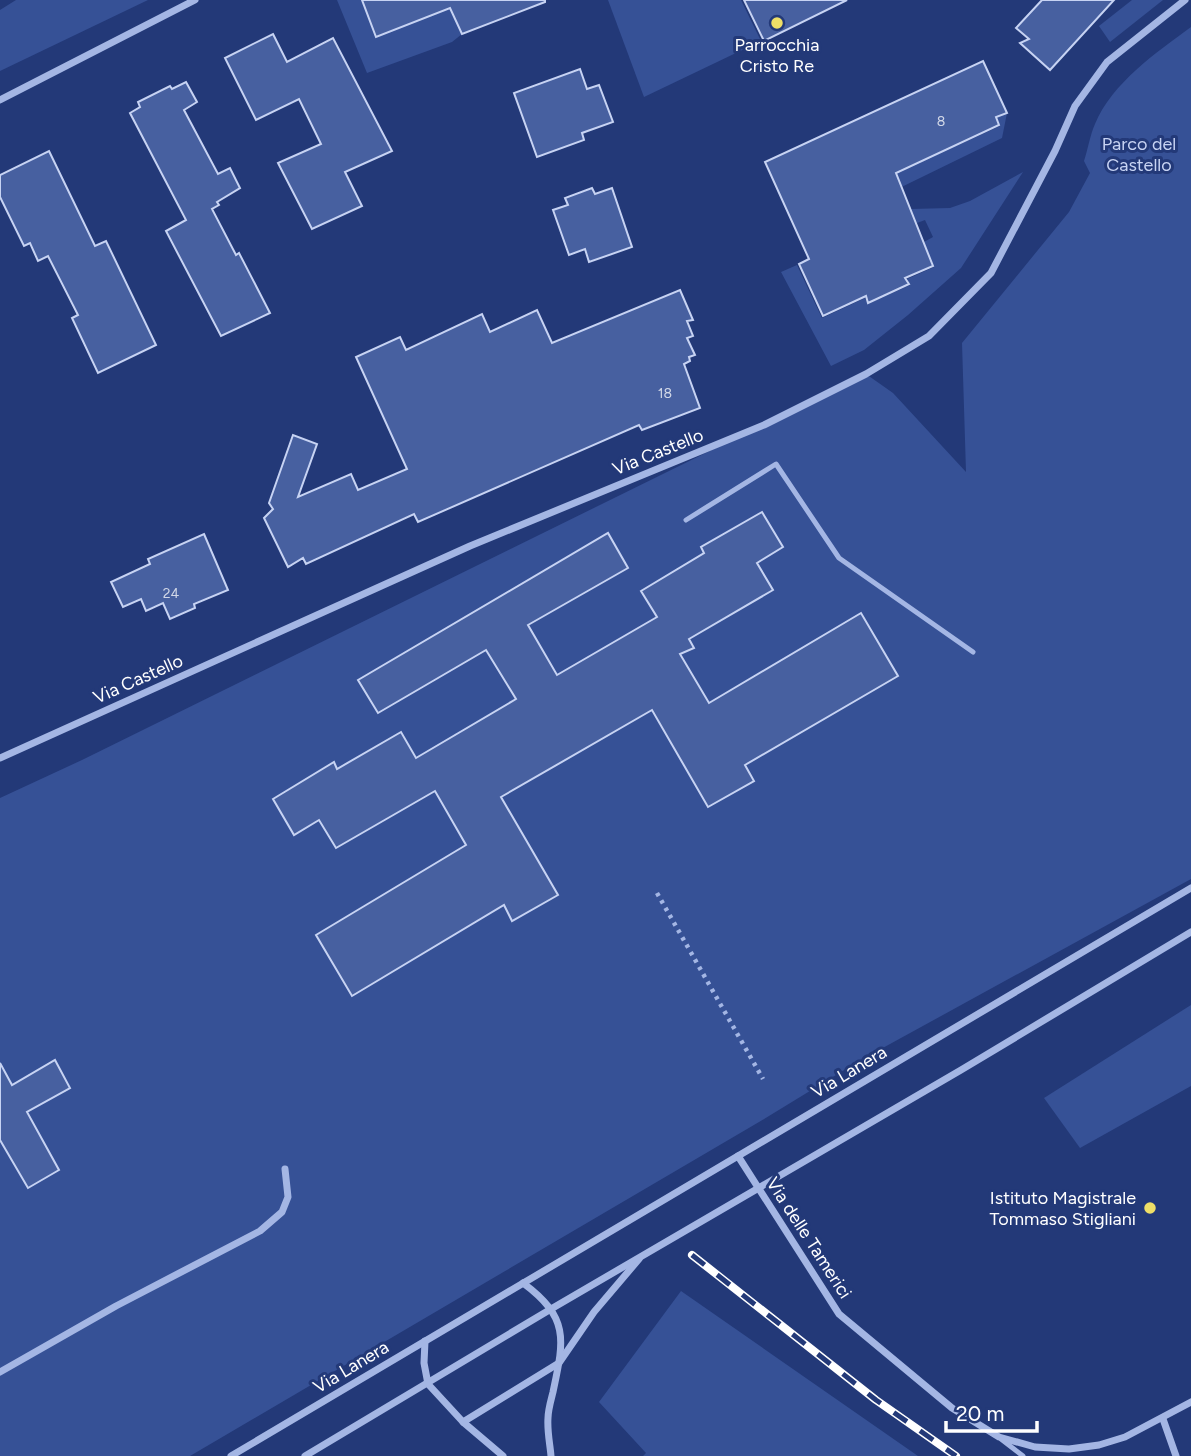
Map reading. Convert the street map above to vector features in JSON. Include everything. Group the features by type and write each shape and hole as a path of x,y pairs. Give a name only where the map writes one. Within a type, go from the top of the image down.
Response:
{"street":[{"path":"0,100 195,0"},
{"name":"Via Castello","path":"0,758 470,546 765,425 866,374 929,336 991,273 1055,151 1075,106 1107,62 1185,0"},
{"name":"Via Lanera","path":"231,1456 1191,888"},
{"path":"305,1456 1191,932"},
{"name":"Via delle Tamerici","path":"738,1156 839,1314 953,1408 999,1437 1035,1447 1069,1449 1099,1445 1125,1437 1191,1402"},
{"path":"0,1372 116,1306 260,1231 282,1212 288,1197 285,1169"},
{"path":"463,1422 559,1363 594,1312 642,1256"},
{"path":"523,1283 541,1297 559,1325 562,1344 548,1418 551,1456"},
{"path":"425,1341 424,1363 428,1384 463,1422 503,1456"},
{"path":"1163,1419 1176,1456"}],"lane":[{"path":"686,520 776,464 839,558 973,652"},
{"path":"999,1437 1023,1456"}],"path":[{"path":"657,893 763,1079"}],"green space":[{"path":"16,0 148,0 0,71 0,10"},
{"path":"337,0 460,0 463,5 455,19 462,34 452,42 367,73"},
{"path":"608,0 741,0 761,41 644,97"},
{"path":"1132,0 1163,0 1110,42 1099,26"},
{"name":"Parco del Castello","path":"1191,27 1191,879 859,1061 190,1456 0,1456 0,798 866,374 893,393 966,472 962,343 1069,212 1090,173 1084,161 1093,128 1112,95 1137,70"},
{"path":"1007,113 1002,138 799,237 874,183 929,158 951,139 956,146 1000,126 997,117"},
{"path":"1023,172 961,268 864,350 831,366 781,272 797,265 822,318 865,298 868,304 910,285 907,279 934,267 924,242 933,237 925,220 917,223 911,209 950,208 970,201"},
{"path":"1191,1005 1191,1086 1080,1148 1044,1098"},
{"path":"681,1291 918,1456 643,1456 646,1453 599,1402"}],"building":[{"path":"362,0 545,2 462,34 450,8 376,37"},
{"name":"Parrocchia Cristo Re","path":"744,0 847,0 764,41"},
{"path":"1042,0 1114,0 1050,70 1020,43 1029,39 1016,28"},
{"path":"273,34 287,62 333,38 392,151 345,172 362,206 312,229 278,163 321,144 299,99 256,120 225,58"},
{"path":"983,61 1007,113 996,117 999,125 896,173 933,266 905,278 909,284 868,303 866,296 823,316 799,264 809,259 765,162"},
{"path":"580,69 587,89 599,85 613,122 582,133 584,140 537,157 514,93"},
{"path":"186,82 197,102 184,110 218,174 230,168 240,188 217,202 219,205 212,209 236,255 239,253 270,313 221,336 166,231 186,220 130,113 140,107 138,102 170,86 172,89"},
{"path":"49,151 95,246 106,241 156,345 98,373 72,318 78,315 48,256 38,261 30,243 24,246 0,197 0,175"},
{"path":"592,188 595,194 612,188 632,247 589,262 585,249 569,255 553,210 568,205 565,198"},
{"path":"680,290 693,320 687,321 693,336 687,338 695,355 689,357 690,361 684,364 700,408 642,430 639,425 418,522 414,514 306,564 303,558 288,567 264,518 273,509 269,503 293,435 317,444 298,497 351,474 358,490 407,469 356,357 400,337 406,350 482,314 490,332 537,310 552,343"},
{"path":"762,512 783,547 757,563 773,590 689,639 694,648 680,654 709,703 861,613 898,676 745,765 754,781 708,807 652,710 501,797 558,895 512,921 504,905 352,996 316,935 466,845 435,791 336,848 319,820 294,835 273,799 334,762 337,769 401,732 416,758 516,699 486,650 378,713 358,680 608,533 628,568 528,625 557,675 657,617 641,591 704,553 701,547"},
{"path":"204,534 228,590 194,604 195,608 170,619 163,603 146,611 141,599 123,607 111,582 150,564 148,559"},
{"path":"55,1060 70,1088 27,1112 59,1170 28,1188 0,1140 0,1063 12,1085"}],"railway":[{"path":"692,1255 876,1400 956,1456"}],"place":[{"name":"Parrocchia Cristo Re","path":"777,23"},
{"name":"Istituto Magistrale Tommaso Stigliani","path":"1150,1208"}]}
